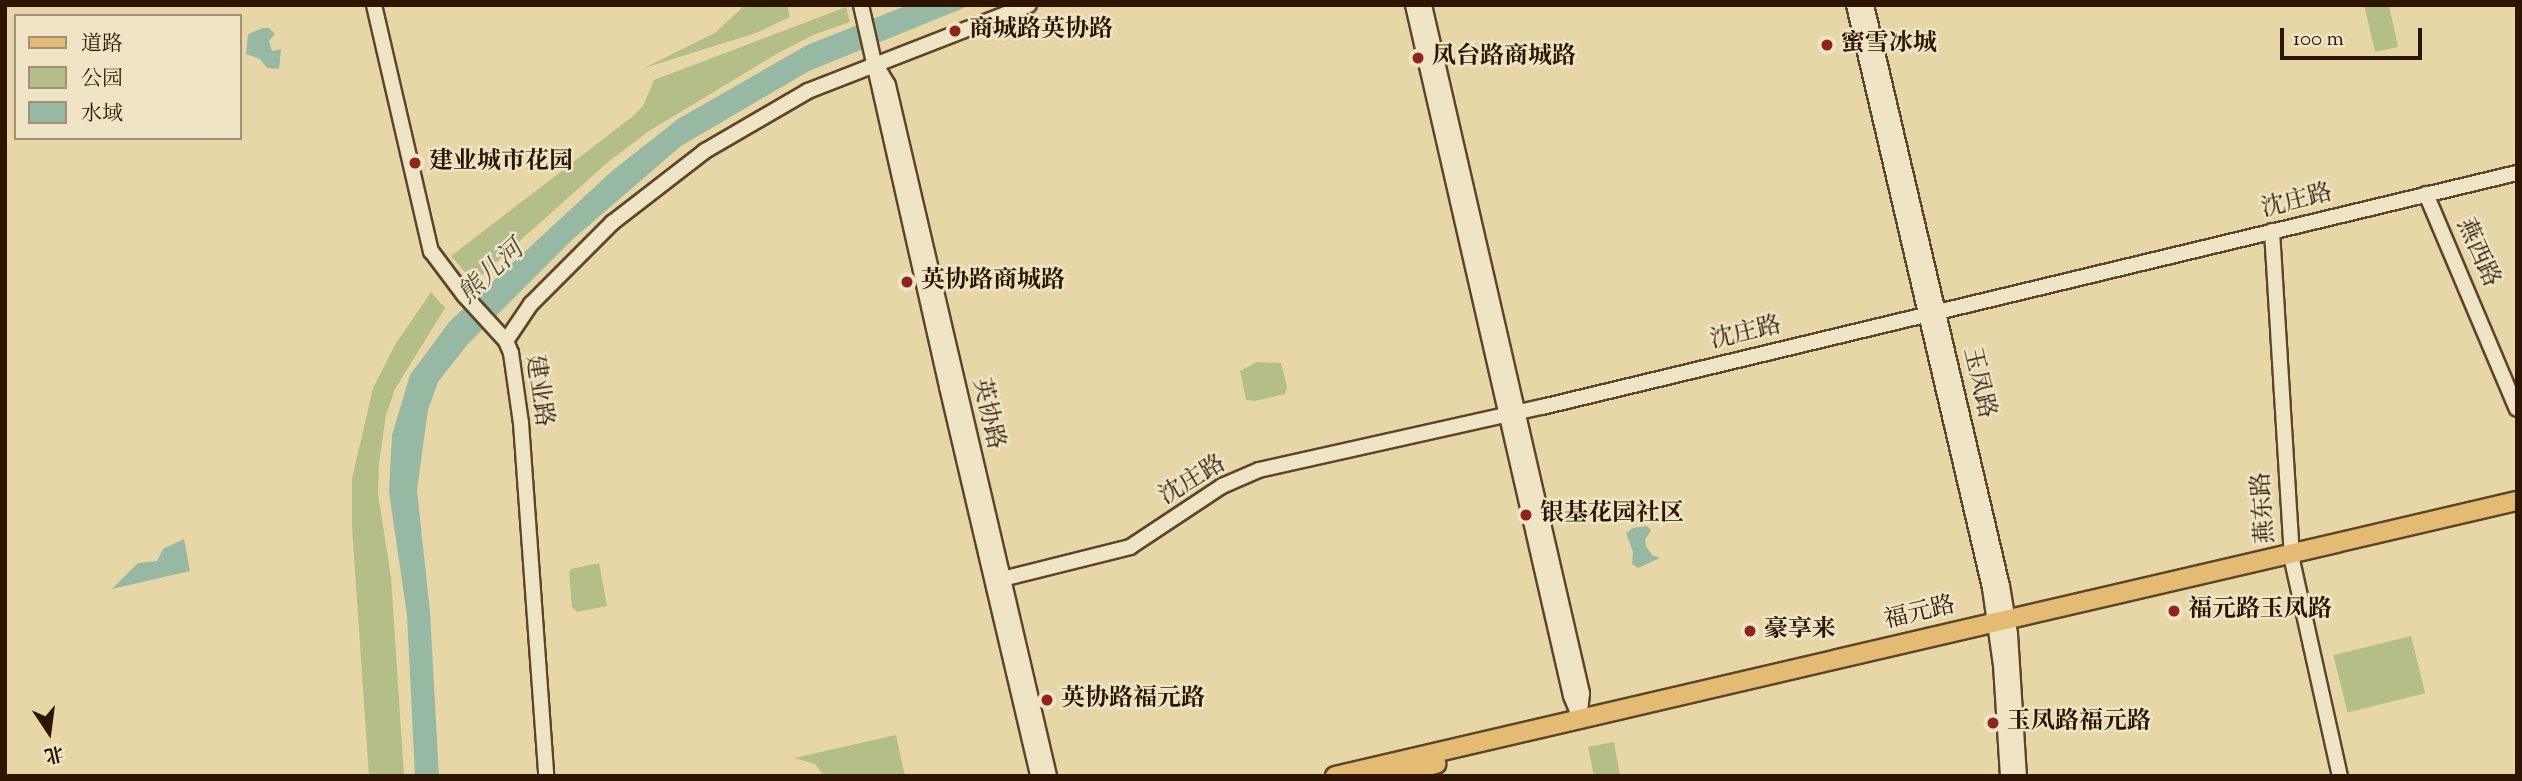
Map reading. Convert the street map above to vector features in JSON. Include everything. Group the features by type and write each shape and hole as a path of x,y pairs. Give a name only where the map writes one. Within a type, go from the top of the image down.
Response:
{"main road":[{"name":"福元路","path":"2292,559 2517,500"},
{"name":"福元路","path":"1389,776 2003,626 2292,559 2517,513"},
{"name":"福元路","path":"1335,776 1580,718 2003,626"}],"street":[{"name":"建业路","path":"374,5 431,251 464,295 506,341 520,403 546,776"},
{"path":"506,341 531,304 612,223 690,161 808,91 874,60 1029,5"},
{"path":"1413,5 1582,693 1580,718"},
{"path":"1424,5 1512,413"},
{"name":"玉凤路","path":"1854,5 1932,313"},
{"name":"玉凤路","path":"1866,5 2003,626 2019,776"},
{"name":"英协路","path":"863,10 942,366 1038,776"},
{"name":"英协路","path":"874,60 888,85 1049,776"},
{"name":"沈庄路","path":"1002,579 1130,547 1222,486 1259,470 1512,413 2517,173"},
{"name":"燕西路","path":"2426,194 2517,409"},
{"name":"燕东路","path":"2272,231 2292,559 2340,776"},
{"name":"玉凤路","path":"2003,626 2008,776"}],"green space":[{"path":"745,5 787,5 790,17 756,33 644,68 715,33"},
{"path":"2364,5 2389,5 2398,47 2375,52"},
{"path":"846,7 850,22 813,35 778,53 649,131 608,162 474,282 451,256 632,117 643,106 654,80"},
{"path":"431,292 445,308 395,389 386,415 379,463 378,494 391,577 404,776 369,776 352,527 352,479 373,388 395,345"},
{"path":"1257,362 1281,363 1287,387 1285,394 1255,401 1246,400 1240,371"},
{"path":"599,563 607,606 577,612 572,607 569,573 571,569"},
{"path":"2411,636 2425,693 2348,713 2333,655"},
{"path":"896,735 905,776 824,776 815,764 794,758"},
{"path":"1614,742 1620,776 1594,776 1588,747"}],"water":[{"path":"908,5 971,5 809,71 681,146 573,239 467,345 438,382 428,410 417,490 430,612 439,776 415,776 407,615 389,492 392,435 410,375 450,321 612,171 678,119 807,45"},
{"path":"269,28 275,34 269,41 272,51 281,49 279,69 267,68 260,59 246,54 248,34"},
{"path":"1647,526 1651,530 1645,540 1646,546 1652,555 1660,558 1638,568 1632,564 1633,552 1626,533 1633,528"},
{"path":"184,539 190,571 112,589 138,563 157,561 163,549"}],"place":[{"name":"商城路英协路","path":"955,31"},
{"name":"蜜雪冰城","path":"1827,45"},
{"name":"凤台路商城路","path":"1418,58"},
{"name":"建业城市花园","path":"415,163"},
{"name":"英协路商城路","path":"907,282"},
{"name":"银基花园社区","path":"1526,515"},
{"name":"福元路玉凤路","path":"2174,611"},
{"name":"豪享来","path":"1750,631"},
{"name":"英协路福元路","path":"1047,700"},
{"name":"玉凤路福元路","path":"1993,723"}],"water label":[{"name":"熊儿河","path":"492,273"}]}
